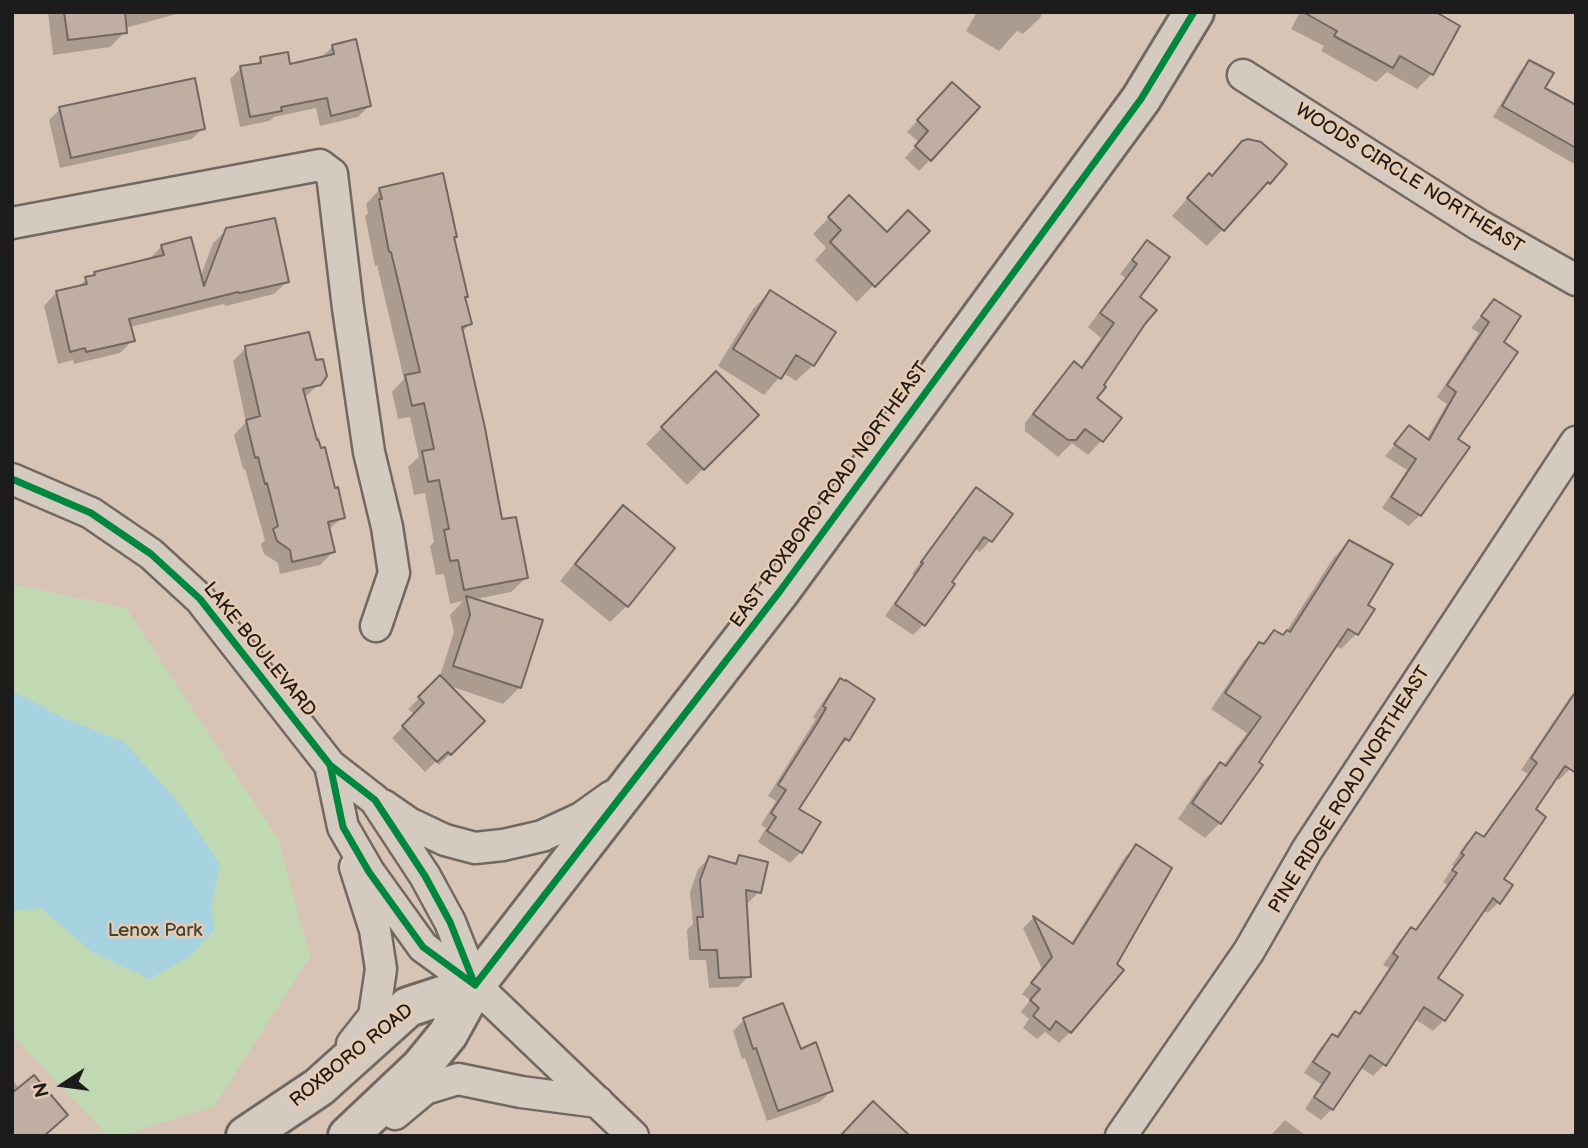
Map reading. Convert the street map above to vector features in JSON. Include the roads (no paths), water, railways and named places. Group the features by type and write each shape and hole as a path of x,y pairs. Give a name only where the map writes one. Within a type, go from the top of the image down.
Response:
{"main road":[{"name":"EAST ROXBORO ROAD NORTHEAST","path":"475,985 780,592 1140,99 1194,12"},
{"name":"ROXBORO ROAD","path":"246,1136 319,1087 408,1007 475,985"},
{"path":"350,1134 421,1067 448,1034 475,985"}],"street":[{"name":"WOODS CIRCLE NORTHEAST","path":"1243,75 1479,225 1576,280"},
{"path":"12,223 320,166 332,174 369,452 387,527 394,573 376,626"},
{"name":"PINE RIDGE ROAD NORTHEAST","path":"1121,1136 1249,951 1307,850 1576,442"},
{"name":"LAKE BOULEVARD","path":"12,479 91,513 151,554 200,598 330,765 409,823 445,840 475,848 503,845 542,836 581,818 632,781"},
{"name":"LAKE BOULEVARD","path":"319,1087 374,1016 381,969 375,930 343,827 330,765"},
{"name":"LAKE BOULEVARD","path":"376,800 425,876 450,922 475,985"},
{"name":"LAKE BOULEVARD","path":"343,827 369,873 423,947 475,985"},
{"path":"475,985 633,1136"},
{"path":"350,1134 389,1119 425,1089 458,1079 521,1092 598,1102"}],"water":[{"path":"12,691 64,718 124,742 177,801 220,865 211,906 214,930 190,956 150,979 92,952 41,908 12,911"}],"park label":[{"name":"Lenox Park","path":"155,931"}]}
